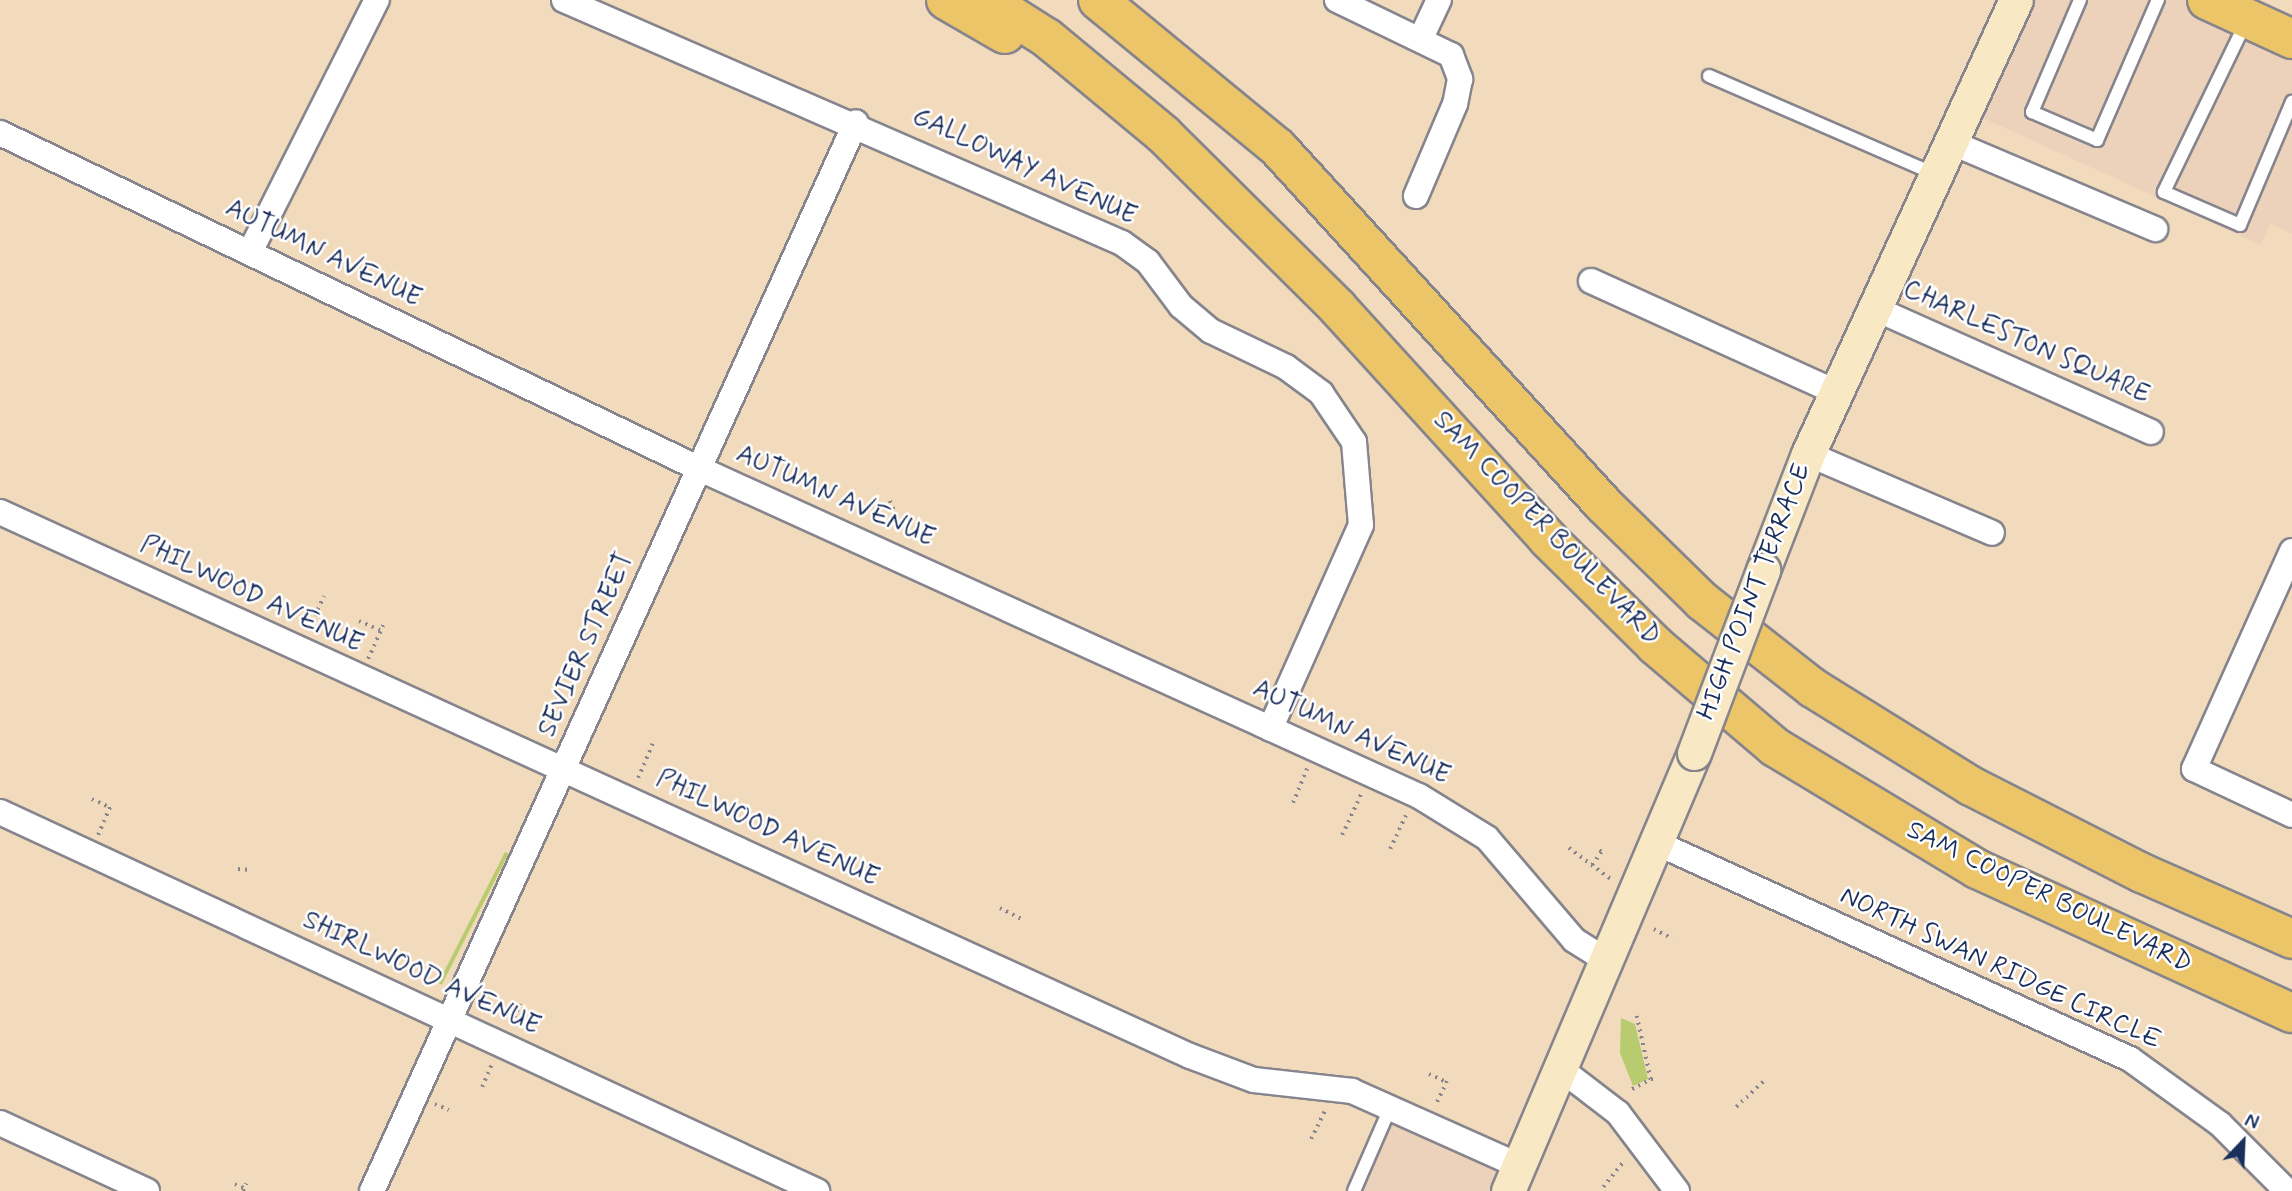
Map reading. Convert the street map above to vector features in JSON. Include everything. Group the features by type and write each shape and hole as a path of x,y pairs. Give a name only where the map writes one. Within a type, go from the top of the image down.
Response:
{"main road":[{"path":"946,0 1163,134"},
{"name":"SAM COOPER BOULEVARD","path":"986,0 1047,38 1163,134 1338,308 1548,539 1655,645 1775,747 1977,869 2292,1013"},
{"path":"1098,0 1278,148"},
{"path":"1130,0 1278,148 1603,504 1742,633 1813,688 1971,786 2142,873 2292,939"},
{"path":"2207,0 2292,39"}],"street":[{"path":"250,252 377,0"},
{"name":"GALLOWAY AVENUE","path":"564,0 856,122 1122,243 1148,262 1181,306 1211,331 1299,375 1339,414 1361,471 1361,525 1270,729"},
{"path":"1337,0 1422,36 1451,55 1461,79 1416,196"},
{"path":"1422,36 1439,0"},
{"name":"HIGH POINT TERRACE","path":"1514,1178 1659,844 1808,454 2016,0"},
{"name":"SEVIER STREET","path":"372,1191 856,122"},
{"name":"AUTUMN AVENUE","path":"0,133 700,469 1270,729 1470,825 1514,864 1574,940 1609,962"},
{"path":"1950,142 2155,229"},
{"path":"1591,281 1836,392"},
{"name":"CHARLESTON SQUARE","path":"1876,309 2151,432"},
{"path":"1808,454 1992,533"},
{"name":"PHILWOOD AVENUE","path":"0,512 1230,1073 1322,1085 1391,1106 1514,1178"},
{"path":"2292,551 2194,769 2292,815"},
{"name":"SHIRLWOOD AVENUE","path":"0,812 817,1191"},
{"name":"NORTH SWAN RIDGE CIRCLE","path":"1659,844 2130,1059 2220,1124 2287,1191"},
{"path":"1562,1070 1618,1113 1677,1191"},
{"path":"0,1123 147,1191"}],"lane":[{"path":"2080,0 2032,112 2097,140 2158,0"},
{"path":"2248,19 2164,192 2240,225 2292,102"},
{"path":"1709,76 1936,174"},
{"path":"1354,1191 1391,1106"}],"path":[{"path":"890,501 898,519"},
{"path":"308,631 324,596"},
{"path":"359,621 380,631"},
{"path":"368,659 383,625"},
{"path":"638,778 653,743"},
{"path":"1293,803 1308,767"},
{"path":"1342,835 1362,792"},
{"path":"92,799 111,806 98,835"},
{"path":"1390,849 1407,812"},
{"path":"1569,848 1615,881"},
{"path":"1592,864 1601,852 1596,848"},
{"path":"239,869 252,870"},
{"path":"1000,908 1022,919"},
{"path":"1654,929 1674,939"},
{"path":"510,1025 520,1004"},
{"path":"1632,1089 1653,1078 1637,1016"},
{"path":"482,1087 493,1062"},
{"path":"1429,1074 1446,1082 1437,1102"},
{"path":"1736,1107 1765,1080"},
{"path":"434,1103 449,1110"},
{"path":"1311,1139 1326,1105"},
{"path":"1603,1187 1625,1160"},
{"path":"235,1184 244,1188"}],"shaded area":[{"path":"2016,0 2207,0 2292,39 2292,234 2270,224 2260,245 1966,110"},
{"path":"1383,1113 1491,1152 1508,1191 1348,1191"}],"green space":[{"path":"505,852 509,854 442,985 438,983"},
{"path":"1621,1018 1635,1024 1648,1079 1633,1086 1620,1053"}]}
